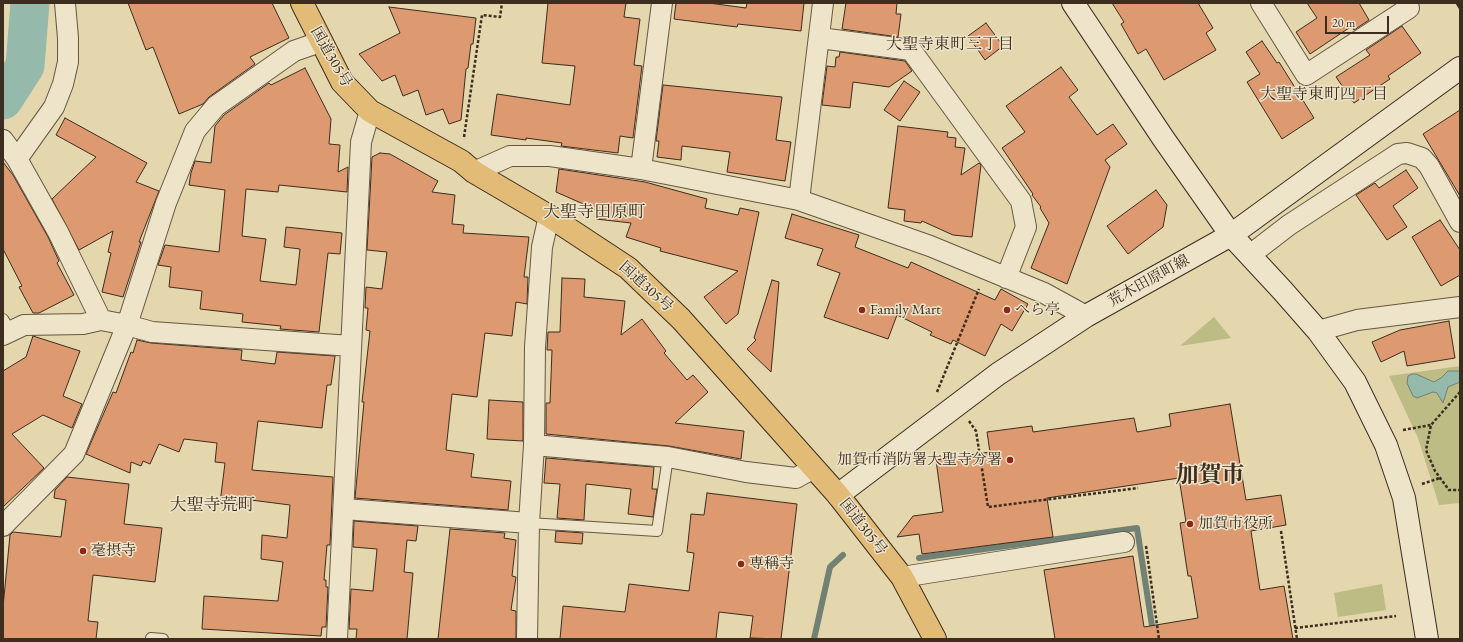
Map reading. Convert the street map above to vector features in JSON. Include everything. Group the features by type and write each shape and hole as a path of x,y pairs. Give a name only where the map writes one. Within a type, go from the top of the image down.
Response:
{"highway":[{"name":"国道305号","path":"302,3 320,42 342,82 370,111 467,166 549,216 628,268 682,319 838,495 902,577 935,639"}],"main road":[{"path":"1073,3 1162,138 1231,235 1318,331 1355,382 1386,445 1404,498 1427,639"},
{"name":"荒木田原町線","path":"838,495 998,374 1086,316 1231,235 1460,68"}],"street":[{"path":"65,3 68,38 68,62 63,84 54,107 10,149 58,232 101,320"},
{"path":"641,169 662,3"},
{"path":"799,200 820,38 823,3"},
{"path":"1261,3 1306,75 1409,8 1406,3"},
{"path":"820,38 911,50 1021,201 1026,226 1006,278"},
{"path":"3,526 74,454 127,324 166,203 195,131 216,106 294,51 320,42"},
{"path":"337,639 361,142 370,111"},
{"path":"1250,256 1289,225 1398,154 1402,153 1414,154 1422,158 1429,166 1460,222"},
{"path":"467,166 510,156 550,156 641,169 799,200 930,246 1044,293 1086,316"},
{"path":"527,639 529,523 534,445 535,347 542,247 549,216"},
{"path":"1318,331 1357,320 1460,307"},
{"path":"5,328 83,324 101,320 127,324 152,332 351,346"},
{"path":"534,445 668,457 746,472 796,478 814,468"},
{"path":"344,509 529,523"},
{"path":"902,577 1124,542"}],"lane":[{"path":"529,523 657,531 668,457"},
{"path":"151,638 163,639"}],"path":[{"path":"467,166 482,15 500,17 502,3"},
{"path":"934,398 987,270"},
{"path":"1460,392 1431,425 1426,450 1440,478 1449,490 1460,490"},
{"path":"1403,430 1431,425"},
{"path":"976,431 988,507 1138,488"},
{"path":"1422,484 1440,478"},
{"path":"1281,531 1297,639"},
{"path":"1146,546 1159,639"},
{"path":"1295,628 1396,616"}],"green space":[{"path":"1214,317 1231,338 1180,346"},
{"path":"1460,366 1460,503 1439,505 1418,438 1389,376"},
{"path":"1382,584 1386,610 1338,617 1334,593"}],"shaded area":[{"path":"1448,371 1460,371 1460,382 1448,387 1443,403 1437,393 1433,392 1417,398 1413,396 1407,383 1408,376 1416,374 1434,382"}],"building":[{"path":"128,3 272,3 289,38 250,57 255,64 209,97 203,104 179,114 153,47 146,50"},
{"path":"548,3 626,3 624,17 640,19 634,65 642,66 633,138 620,136 618,153 561,146 562,143 491,135 497,94 570,105 575,66 542,63"},
{"path":"676,3 709,3 746,8 747,3 804,3 801,31 738,24 737,27 674,19"},
{"path":"846,3 897,3 896,14 901,14 898,37 842,29"},
{"path":"1112,3 1198,3 1213,28 1206,33 1216,50 1164,80 1146,49 1138,54 1121,24 1124,22"},
{"path":"1307,3 1359,3 1369,20 1354,30 1352,26 1310,54 1296,32 1317,18"},
{"path":"389,7 476,18 473,44 471,44 468,68 466,69 461,120 449,124 443,109 426,115 418,90 403,96 395,75 382,81 359,54 400,33"},
{"path":"986,23 1003,46 985,60 968,36"},
{"path":"1402,26 1421,53 1388,76 1390,79 1354,103 1336,77 1370,55 1366,50"},
{"path":"1262,41 1277,63 1279,62 1314,118 1282,139 1247,82 1260,74 1246,52"},
{"path":"840,52 905,61 912,71 889,87 853,82 850,108 822,105 827,66 835,67 836,57 839,57"},
{"path":"1061,67 1078,90 1069,97 1097,135 1113,124 1127,144 1105,160 1110,167 1067,284 1031,268 1049,223 1040,208 1041,207 1032,195 1033,194 1002,148 1025,132 1006,106"},
{"path":"305,68 331,119 329,144 340,145 338,172 348,167 347,192 279,185 278,192 246,189 242,236 266,239 260,281 296,285 300,249 284,247 286,227 342,233 340,254 328,253 319,332 280,329 281,326 242,322 243,314 200,309 202,291 169,287 171,267 158,265 165,245 219,252 225,190 189,185 195,161 211,163 215,126 224,115 269,83 271,85"},
{"path":"904,81 920,92 900,121 884,110"},
{"path":"663,85 782,97 776,140 791,142 785,181 727,172 730,152 682,146 681,160 657,157 659,141 656,141"},
{"path":"1460,110 1460,196 1423,134"},
{"path":"65,118 147,163 136,182 159,191 139,242 141,242 123,297 102,292 111,253 108,252 113,231 79,250 52,199 96,157 56,135"},
{"path":"898,126 948,132 947,137 956,138 955,147 965,148 961,175 979,163 981,165 972,237 953,235 922,221 921,223 904,221 905,210 888,208"},
{"path":"380,153 390,154 438,181 432,192 455,195 452,224 464,225 463,233 529,237 524,277 528,277 527,304 516,302 512,336 485,333 477,397 452,394 446,450 474,454 471,477 511,481 508,510 355,498 364,402 362,402 370,331 366,330 368,308 365,308 366,287 382,289 387,252 367,250 372,157"},
{"path":"3,162 13,175 48,237 59,261 57,263 74,295 39,313 33,313 19,287 22,286 3,249"},
{"path":"559,169 645,182 707,199 705,208 738,215 740,208 759,212 738,314 726,324 704,297 738,271 660,251 661,248 626,237 631,223 596,219 597,210 556,192"},
{"path":"1406,170 1418,188 1393,206 1407,227 1387,240 1356,195 1375,183 1379,188"},
{"path":"1156,190 1167,205 1163,227 1128,254 1107,226"},
{"path":"792,214 859,235 855,247 908,268 911,262 995,300 1001,289 1028,304 1012,331 1001,324 985,356 953,340 951,344 930,335 932,332 897,315 888,339 824,317 840,273 817,265 823,249 785,238"},
{"path":"1440,220 1460,250 1460,275 1441,286 1412,237"},
{"path":"562,278 585,279 584,297 625,301 621,335 642,319 666,351 664,353 687,380 693,375 708,392 675,423 744,431 741,459 669,446 546,434 546,403 550,403 552,350 547,350 548,332 560,332"},
{"path":"772,280 779,282 771,372 747,349 756,340 754,338"},
{"path":"1449,321 1455,358 1407,366 1404,351 1381,362 1372,342 1400,330"},
{"path":"33,336 80,351 63,396 82,404 72,428 43,415 12,434 44,468 3,507 3,371 26,357"},
{"path":"137,340 151,343 242,350 241,360 275,364 277,352 335,356 331,385 327,385 322,428 258,421 252,470 333,477 330,545 327,545 324,580 326,580 326,587 328,587 326,627 322,627 321,636 202,629 204,596 278,601 283,562 261,559 262,535 287,538 290,505 251,500 250,506 220,503 225,463 215,462 217,443 184,439 179,452 159,444 150,464 143,461 141,466 131,462 130,473 86,454 113,392 116,393"},
{"path":"489,400 523,402 523,441 487,439"},
{"path":"1230,404 1246,500 1281,495 1286,525 1251,531 1260,590 1284,586 1293,639 1055,639 1044,570 1133,556 1144,627 1198,618 1191,576 1188,576 1180,523 1186,522 1179,478 1047,498 1053,537 922,554 919,534 897,537 913,516 943,512 936,460 990,452 987,432 1032,426 1033,432 1134,418 1137,432 1171,426 1169,414"},
{"path":"546,458 654,467 652,489 657,489 653,517 628,514 631,489 586,484 584,520 557,518 560,484 544,483"},
{"name":"毫摂寺","path":"67,477 129,484 124,524 162,528 155,582 93,575 88,621 98,622 96,639 3,639 3,607 10,535 13,532 61,537 66,500 54,498 55,490"},
{"name":"専稱寺","path":"707,493 797,504 781,639 750,638 753,616 719,612 716,639 560,639 563,606 625,612 629,584 689,591 694,553 687,552 691,514 704,515"},
{"path":"354,521 418,526 416,541 407,540 404,572 413,573 407,639 356,639 357,629 349,629 351,589 373,591 377,549 353,547"},
{"path":"450,529 505,533 504,538 516,540 512,576 516,577 511,610 516,611 516,639 438,639"},
{"path":"556,531 583,533 582,544 555,542"}],"waterway":[{"path":"3,100 25,66 30,3"},
{"path":"919,558 1137,528 1154,639"},
{"path":"814,639 830,567 843,555"}],"railway":[{"path":"1457,3 1460,8"}],"place":[{"name":"Family Mart","path":"862,310"},
{"name":"へら亭","path":"1007,310"},
{"name":"加賀市消防署大聖寺分署","path":"1010,460"},
{"name":"加賀市役所","path":"1190,524"},
{"name":"毫摂寺","path":"83,551"},
{"name":"専稱寺","path":"741,564"}],"district":[{"name":"大聖寺東町三丁目","path":"950,45"},
{"name":"大聖寺東町四丁目","path":"1324,95"},
{"name":"大聖寺田原町","path":"594,212"},
{"name":"加賀市","path":"1210,476"},
{"name":"大聖寺荒町","path":"212,505"}]}
